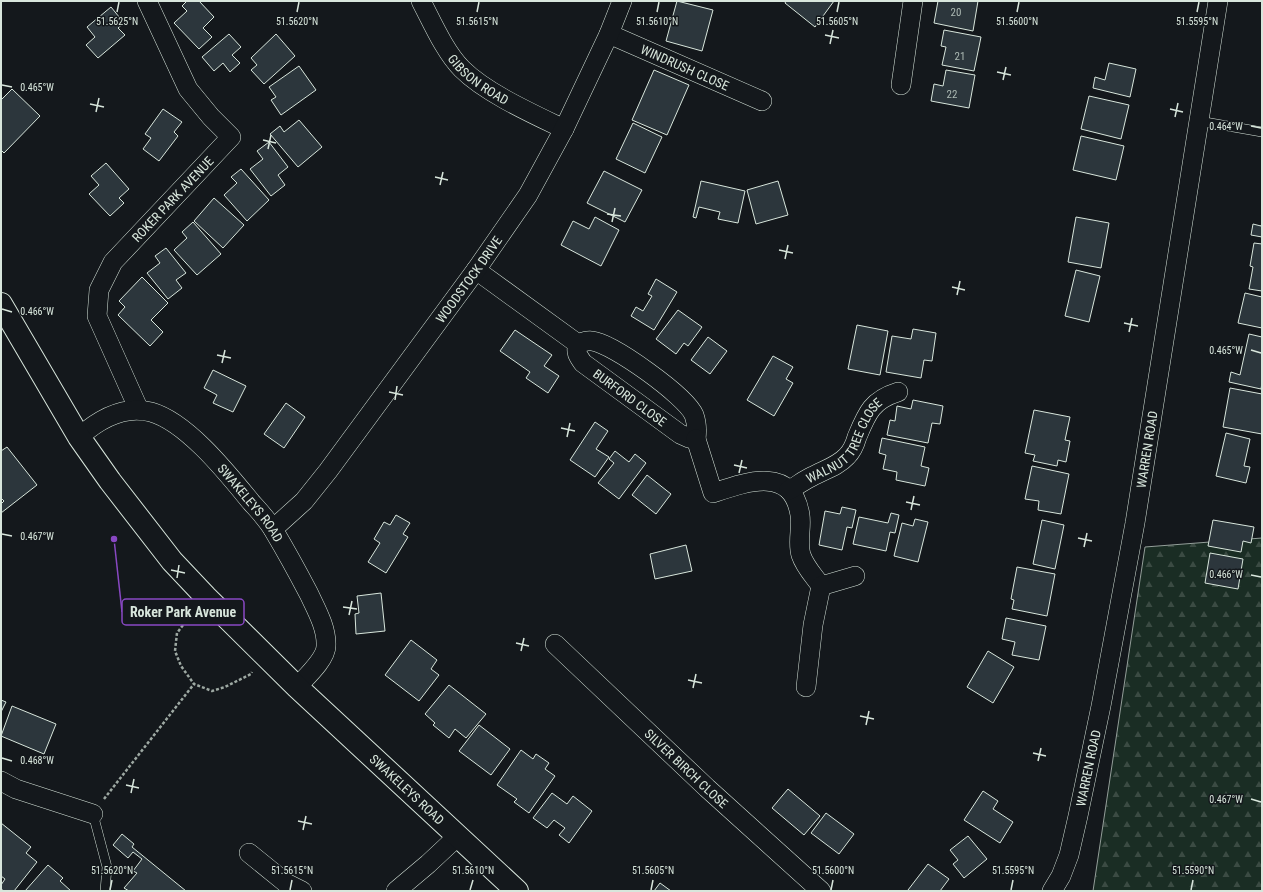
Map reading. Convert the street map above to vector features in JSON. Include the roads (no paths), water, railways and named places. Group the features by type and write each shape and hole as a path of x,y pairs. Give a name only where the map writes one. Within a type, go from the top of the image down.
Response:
{"main road":[{"name":"SWAKELEYS ROAD","path":"1,304 79,437 142,524 172,561 206,597 297,687 517,891"}],"street":[{"name":"ROKER PARK AVENUE","path":"139,410 97,316 99,290 113,262 231,137 211,117 188,89 148,1"},
{"name":"GIBSON ROAD","path":"421,1 453,59 462,69 489,89 564,129"},
{"name":"WOODSTOCK DRIVE","path":"273,529 304,501 328,471 476,270 528,195 564,129 609,34 622,1"},
{"path":"901,85 913,1"},
{"name":"WARREN ROAD","path":"1052,891 1061,876 1069,855 1101,706 1135,523 1218,1"},
{"name":"WINDRUSH CLOSE","path":"609,34 762,101"},
{"path":"476,270 578,344 586,340 593,340 602,344 670,388 686,403 693,414 697,425 696,439 713,493 755,481 766,480 783,485 789,490 796,502 800,516 801,554 805,566 822,586"},
{"name":"BURFORD CLOSE","path":"578,344 576,350 577,355 583,363 680,434 696,439"},
{"name":"WALNUT TREE CLOSE","path":"789,490 841,461 848,455 870,410 880,399 898,392"},
{"name":"SWAKELEYS ROAD","path":"79,437 92,426 118,414 139,410 162,416 186,433 204,449 240,489 273,529 315,607 323,626 326,638 325,653 297,687"},
{"path":"822,586 855,576"},
{"path":"806,687 813,625 822,586"},
{"name":"SILVER BIRCH CLOSE","path":"554,644 718,798 821,891"},
{"path":"1,781 16,789 93,814"},
{"path":"396,891 458,836"},
{"path":"249,853 286,883 302,891"}],"lane":[{"path":"1199,121 1262,132"},
{"path":"93,814 107,867 105,891"}],"place":[{"name":"Roker Park Avenue","path":"114,539"}]}
